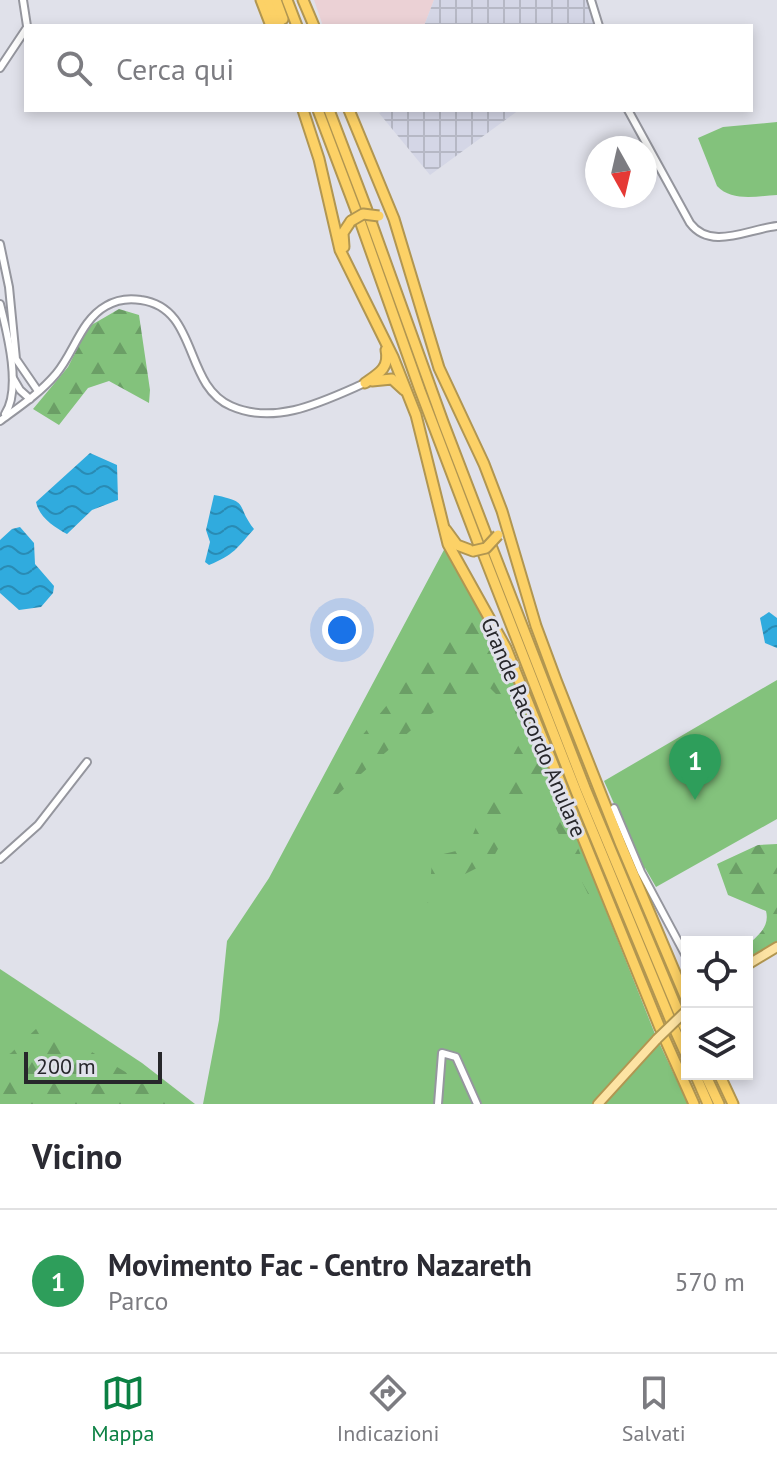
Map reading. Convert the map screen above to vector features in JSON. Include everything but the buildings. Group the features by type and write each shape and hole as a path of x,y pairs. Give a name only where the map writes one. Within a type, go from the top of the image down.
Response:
{"highway":[{"path":"261,0 270,24"},
{"path":"268,0 281,24"},
{"path":"276,0 282,24"},
{"path":"287,0 296,24"},
{"path":"301,0 307,24"},
{"path":"301,0 313,24"},
{"name":"Grande Raccordo Anulare","path":"304,112 319,159 338,245 393,357 416,415 436,505 452,552 506,648 660,1035 694,1104"},
{"name":"Grande Raccordo Anulare","path":"319,112 364,216 486,546 678,1018"},
{"name":"Grande Raccordo Anulare","path":"331,112 364,216"},
{"name":"Grande Raccordo Anulare","path":"350,112 388,204 439,368 502,511 536,626 556,680 681,986"},
{"path":"404,251 389,223 364,216 343,236 344,248 363,293 396,356 416,415"},
{"path":"365,383 381,372 387,362 385,347 370,314"},
{"path":"365,383 396,380 416,415"},
{"path":"436,505 454,542 465,550 486,546 500,516 491,483"},
{"path":"698,1080 708,1104"},
{"path":"708,1080 719,1104"},
{"path":"722,1080 733,1104"}],"main road":[{"path":"753,961 777,947"},
{"path":"598,1104 678,1018"}],"street":[{"path":"23,0 26,24"},
{"path":"591,0 598,24"},
{"path":"0,68 24,32"},
{"path":"629,112 690,223 699,233 707,237 721,237 777,226"},
{"path":"0,244 2,268 9,287 16,359 38,391"},
{"path":"0,420 55,376 95,314 114,302 135,299 154,303 174,318 185,335 205,385 217,398 236,408 260,413 288,412 365,383"},
{"path":"0,304 13,378 13,398 0,420"},
{"path":"27,376 42,379 55,376"},
{"path":"13,378 30,399"},
{"path":"0,859 38,825 87,762"},
{"path":"614,808 641,872 681,947"},
{"path":"438,1104 442,1053 456,1057 477,1104"}],"shaded area":[{"path":"314,0 434,0 425,24 322,24"},
{"path":"434,0 588,0 594,24 425,24"},
{"path":"381,112 516,112 430,175 379,113"}],"green space":[{"path":"777,122 777,195 737,196 717,186 698,138 723,127"},
{"path":"119,309 139,315 150,390 149,403 109,381 88,388 59,425 33,409 68,367 88,327"},
{"path":"445,548 503,651 655,1034 688,1104 203,1104 219,1020 227,941 269,878"},
{"path":"483,622 501,651 515,694 498,696 489,687 470,688 425,718 330,801 321,786 427,656 435,636 446,623"},
{"path":"777,680 777,819 656,887 643,869 604,781"},
{"path":"514,708 520,708 530,727 531,743 537,748 596,892 596,899 590,898 538,792 529,793 494,856 483,865 441,886 432,900 375,936 373,926 428,889 435,856 456,851 472,837 482,811 522,739"},
{"path":"777,844 777,942 753,955 753,940 765,926 766,911 728,895 717,864 758,845"},
{"path":"0,969 142,1063 195,1104 0,1104"},
{"path":"39,1026 48,1026 144,1083 154,1079 188,1104 0,1104 0,1059 11,1053"}],"water":[{"path":"90,453 117,465 118,500 92,510 67,534 44,517 36,502"},
{"path":"214,495 238,503 254,529 230,554 209,565 205,562 210,542 206,530"},
{"path":"20,527 34,543 35,564 54,586 53,593 41,607 19,610 0,593 0,540 12,529"},
{"path":"769,612 777,618 777,648 765,643 760,618"}],"place":[{"name":"Movimento Fac - Centro Nazareth","path":"695,800"}]}
